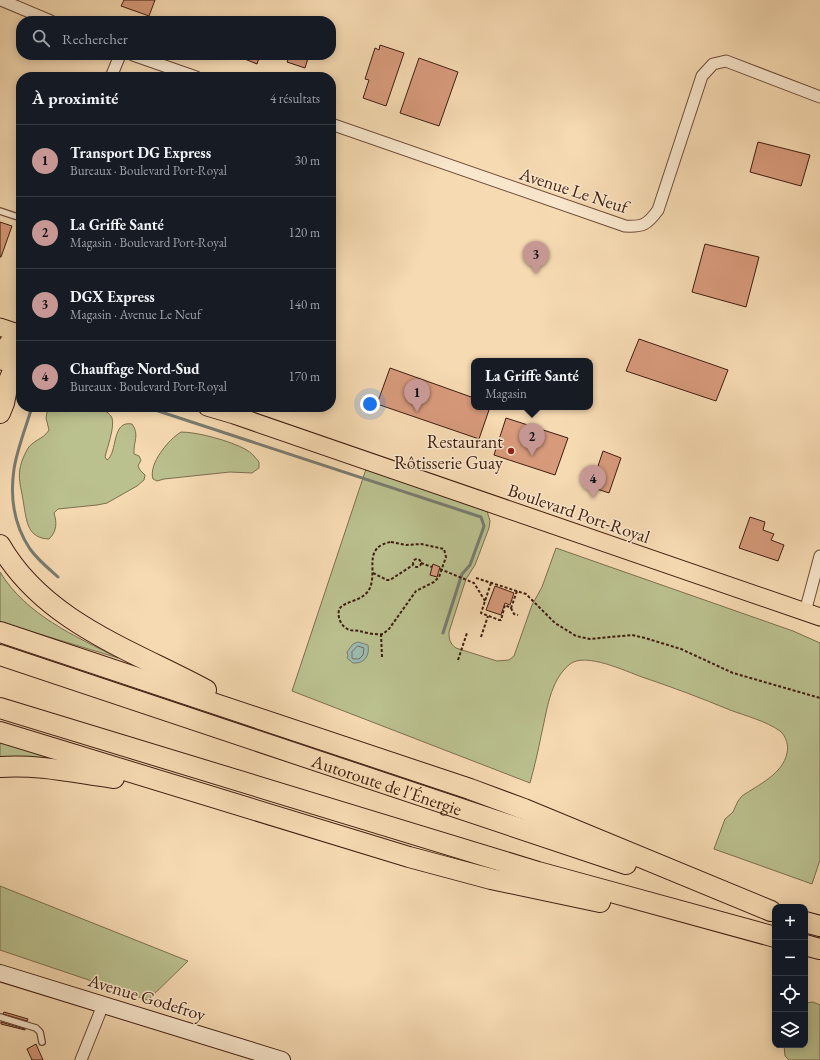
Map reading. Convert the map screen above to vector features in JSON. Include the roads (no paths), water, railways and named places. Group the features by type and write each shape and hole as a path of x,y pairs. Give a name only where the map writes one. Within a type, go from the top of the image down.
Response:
{"highway":[{"path":"0,369 16,342"},
{"path":"2,408 16,342"},
{"path":"2,408 16,393"},
{"path":"0,545 15,568 32,586 50,603 70,618 108,641 255,716"},
{"path":"0,632 417,770 517,806 772,912"},
{"name":"Autoroute de l'Énergie","path":"0,655 772,912"},
{"path":"0,708 530,870 772,936"},
{"path":"0,732 378,848 491,879 772,936"},
{"path":"0,767 26,766 52,768 191,790"},
{"path":"808,923 820,926"},
{"path":"808,946 820,949"}],"main road":[{"path":"0,327 16,342"},
{"name":"Boulevard Port-Royal","path":"224,412 812,614"},
{"name":"Boulevard Port-Royal","path":"227,412 234,415"}],"street":[{"path":"1,0 39,16"},
{"path":"113,72 118,60"},
{"path":"147,60 182,72"},
{"name":"Avenue Le Neuf","path":"336,126 625,226 637,227 650,222 658,210 702,76 713,64 726,61 820,97"},
{"path":"812,614 820,556"},
{"name":"Avenue Godefroy","path":"0,973 282,1060"},
{"path":"81,1060 103,1005"}],"lane":[{"path":"0,211 16,216"},
{"path":"0,1017 36,1028 40,1032 42,1042"}],"water":[{"path":"358,642 368,645 368,653 363,661 353,663 347,658 347,652 353,644"}],"waterway":[{"path":"30,412 15,461 13,479 14,510 20,530 30,549 58,577"},
{"path":"161,412 481,517 484,526 470,565 462,574 443,633"}],"place":[{"name":"DGX Express","path":"536,274"},
{"name":"Transport DG Express","path":"417,412"},
{"name":"Restaurant Rôtisserie Guay","path":"511,451"},
{"name":"La Griffe Santé","path":"532,456"},
{"name":"Chauffage Nord-Sud","path":"593,498"}]}
